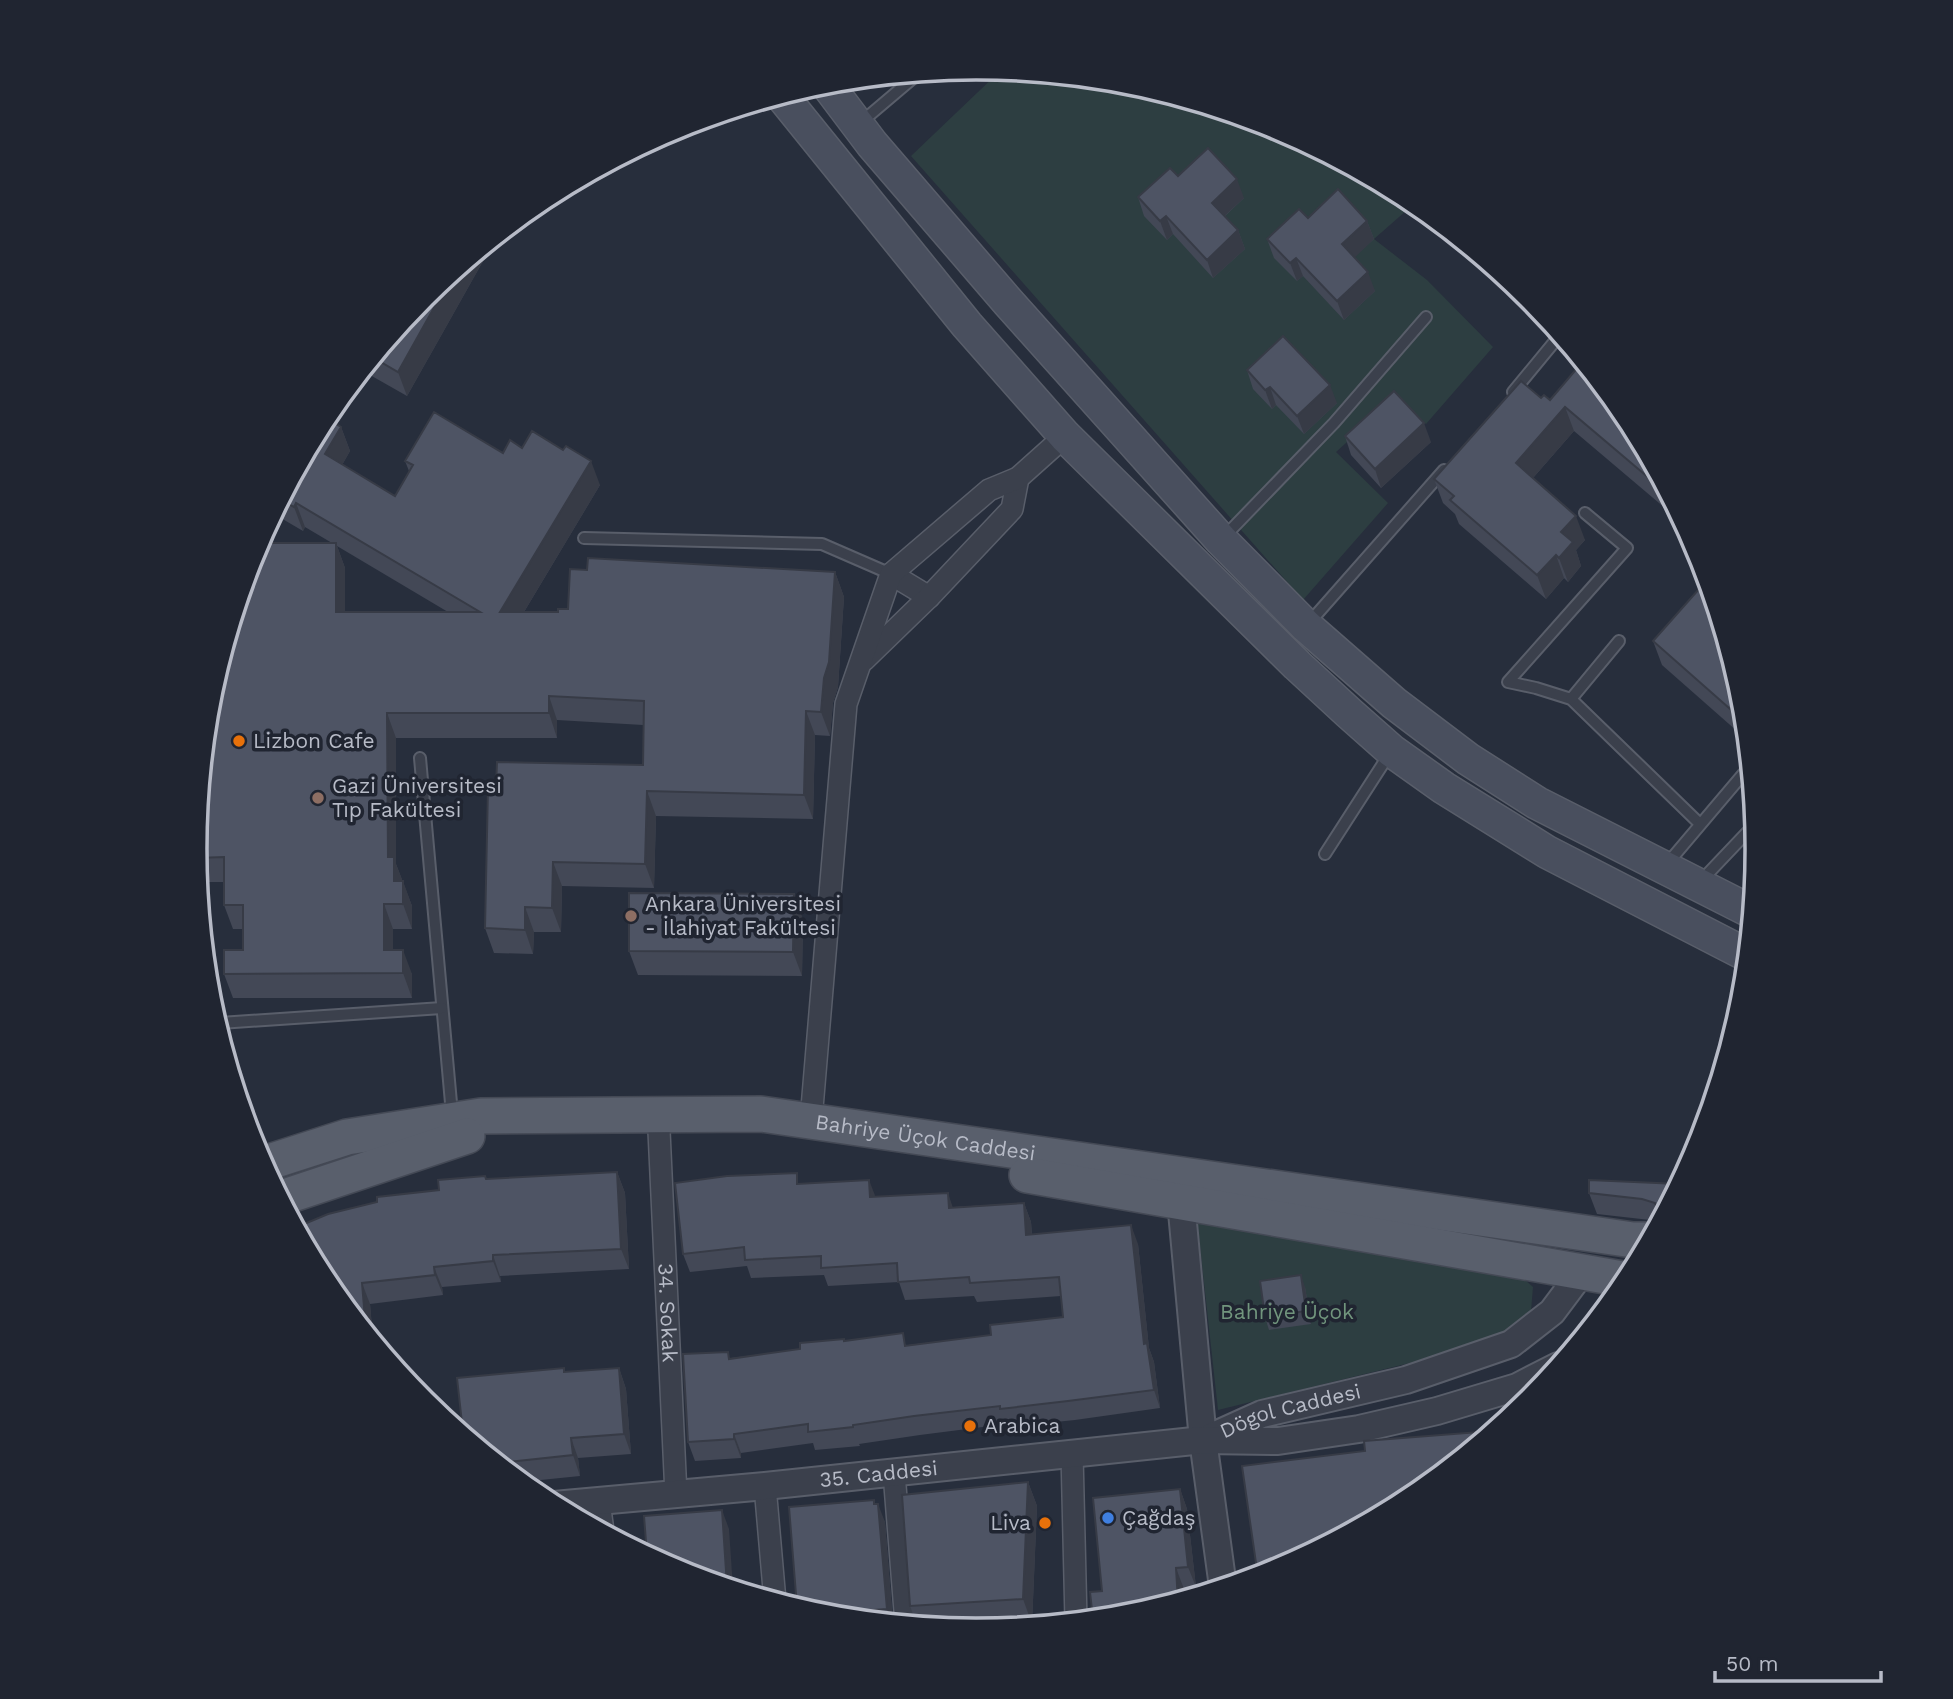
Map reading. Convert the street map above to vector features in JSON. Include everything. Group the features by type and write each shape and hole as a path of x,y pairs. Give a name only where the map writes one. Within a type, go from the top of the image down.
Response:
{"main road":[{"path":"834,94 1008,302 1221,540 1306,626 1394,703 1468,759 1537,803 1743,907"},
{"path":"789,104 968,325 1065,436 1297,665 1392,751 1444,788 1547,852 1739,951"},
{"name":"Bahriye Üçok Caddesi","path":"274,1161 347,1138 481,1116 761,1114 1588,1233"},
{"name":"Bahriye Üçok Caddesi","path":"290,1195 465,1136 754,1129 1582,1272"},
{"path":"1588,1233 1638,1240"},
{"name":"Dögol Caddesi","path":"1582,1272 1588,1233"},
{"path":"1582,1272 1615,1278"}],"street":[{"path":"811,1120 846,704 891,574 989,490 1018,478 1065,436"},
{"path":"860,663 929,597 1012,509 1018,478"},
{"path":"891,574 929,597"},
{"name":"34. Sokak","path":"659,1131 676,1495"},
{"path":"1181,1201 1203,1440 1222,1579"},
{"name":"Dögol Caddesi","path":"1203,1440 1262,1414 1406,1380 1511,1344 1552,1312 1582,1272"},
{"name":"Dögol Caddesi","path":"1203,1440 1278,1441 1359,1429 1437,1411 1513,1400"},
{"name":"35. Caddesi","path":"573,1504 1203,1440"},
{"path":"1072,1454 1076,1612"},
{"path":"894,1473 905,1615"},
{"path":"765,1486 774,1591"},
{"path":"599,1502 602,1520"}],"lane":[{"path":"858,125 906,84"},
{"path":"1221,540 1335,423 1426,317"},
{"path":"1502,404 1555,342"},
{"path":"1306,626 1448,465"},
{"path":"1585,513 1627,548 1508,682 1571,699 1699,823"},
{"path":"584,538 822,544 891,574"},
{"path":"1571,699 1619,641"},
{"path":"1325,855 1392,751"},
{"path":"420,758 452,1121"},
{"path":"1665,866 1742,774"},
{"path":"1698,884 1745,836"},
{"path":"228,1022 442,1008"}],"green space":[{"path":"990,81 1077,87 1127,95 1224,121 1317,160 1406,211 1374,239 1427,280 1493,347 1426,424 1397,397 1336,452 1388,503 1303,600 911,156"},
{"name":"Bahriye Üçok","path":"1197,1219 1515,1271 1533,1287 1531,1311 1520,1326 1479,1346 1218,1410"}],"building":[{"path":"1208,148 1237,179 1212,203 1238,230 1207,260 1166,216 1160,221 1138,197 1170,168 1178,176"},
{"path":"1338,189 1367,221 1342,244 1368,272 1337,301 1296,258 1290,263 1267,239 1299,209 1308,218"},
{"path":"437,302 398,372 381,362"},
{"path":"1283,336 1330,385 1297,416 1270,387 1265,390 1247,370"},
{"path":"1577,369 1616,422 1649,478 1565,407 1516,463 1576,516 1561,532 1573,542 1559,558 1556,555 1537,575 1450,500 1454,496 1434,479 1521,381 1541,398 1544,395 1550,400"},
{"path":"1394,391 1424,423 1375,469 1345,436"},
{"name":"Gazi Üniversitesi Tıp Fakültesi","path":"434,412 503,453 510,440 522,448 532,431 563,450 566,446 591,461 500,612 558,612 558,609 568,609 570,569 587,570 588,558 835,572 829,662 824,678 821,712 806,711 804,795 647,791 645,864 553,862 552,908 525,907 525,930 485,928 488,787 496,787 497,762 643,765 644,701 549,696 549,713 387,713 388,857 394,857 394,881 403,881 403,904 384,904 384,950 403,950 403,973 224,974 224,950 243,950 243,905 224,905 224,857 207,858 214,749 234,650 248,602 271,543 336,543 336,612 480,612 296,503 294,507 290,504 336,424 341,427 325,454 395,496 413,465 405,461"},
{"path":"1700,588 1719,650 1733,711 1653,641"},
{"path":"629,893 794,894 793,952 629,951"},
{"path":"617,1172 621,1249 493,1255 493,1261 434,1267 435,1275 362,1283 365,1316 337,1277 305,1224 328,1214 377,1202 377,1197 439,1190 438,1180 485,1176 486,1179"},
{"path":"797,1173 797,1184 869,1180 870,1197 948,1193 949,1208 1024,1203 1026,1235 1131,1225 1144,1344 1147,1343 1154,1390 1000,1409 1000,1406 914,1416 808,1432 808,1424 734,1434 734,1439 688,1442 683,1354 728,1352 729,1359 800,1349 800,1343 844,1341 903,1333 905,1346 991,1335 990,1325 1063,1317 1059,1277 970,1283 969,1277 898,1282 897,1263 821,1268 821,1256 745,1260 744,1247 683,1254 675,1183 727,1176"},
{"path":"1589,1180 1669,1184 1657,1207 1655,1203 1642,1199 1589,1193"},
{"path":"1301,1275 1306,1311 1265,1317 1260,1281"},
{"path":"564,1368 564,1372 619,1368 624,1434 571,1438 573,1455 510,1462 462,1421 457,1378"},
{"path":"1479,1432 1404,1489 1361,1515 1317,1539 1256,1566 1242,1466 1365,1451 1364,1441"},
{"path":"1028,1482 1023,1599 910,1606 902,1495"},
{"path":"1180,1489 1188,1567 1176,1568 1177,1592 1092,1610 1090,1592 1102,1591 1093,1498"},
{"path":"874,1500 874,1504 878,1504 887,1609 867,1611 796,1597 789,1507"},
{"path":"722,1510 726,1577 646,1544 644,1516"}],"place":[{"name":"Lizbon Cafe","path":"239,741"},
{"name":"Gazi Üniversitesi Tıp Fakültesi","path":"318,798"},
{"name":"Ankara Üniversitesi - İlahiyat Fakültesi","path":"631,916"},
{"name":"Arabica","path":"970,1426"},
{"name":"Çağdaş","path":"1108,1518"},
{"name":"Liva","path":"1045,1523"}]}
